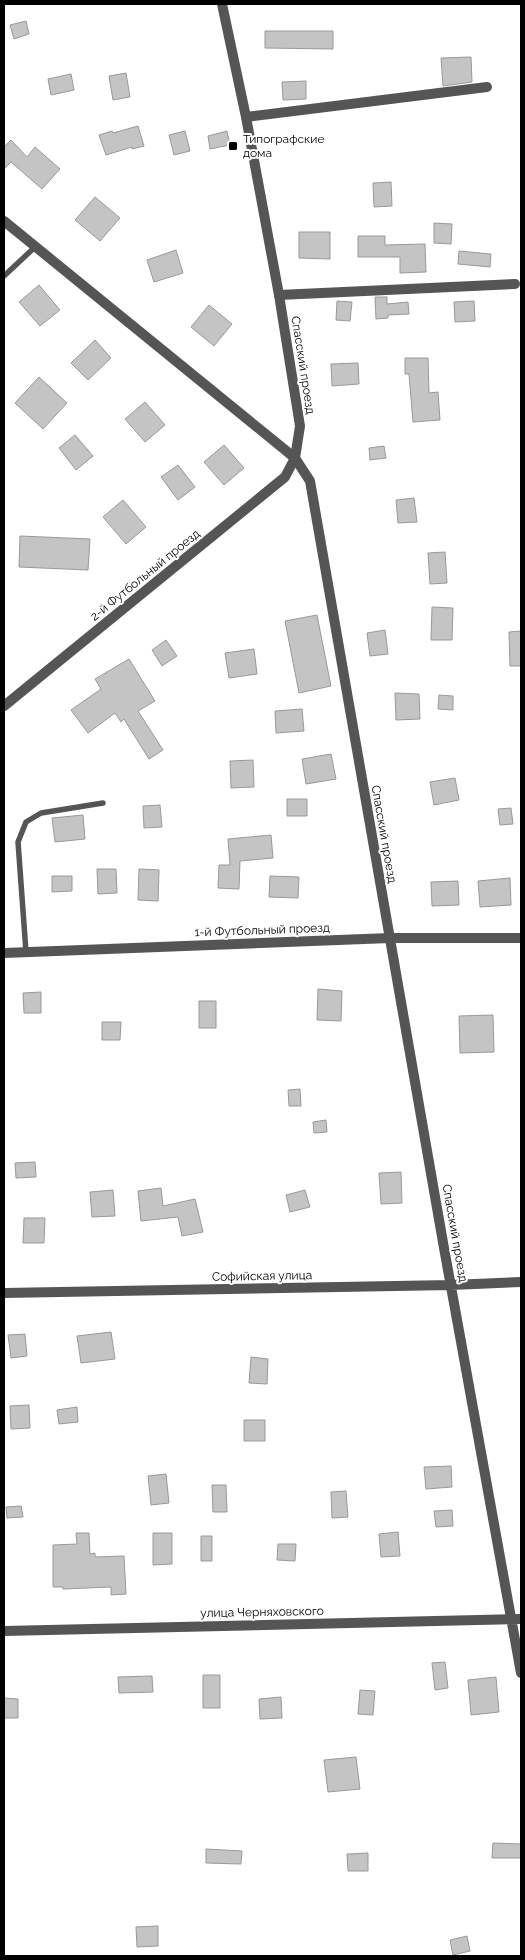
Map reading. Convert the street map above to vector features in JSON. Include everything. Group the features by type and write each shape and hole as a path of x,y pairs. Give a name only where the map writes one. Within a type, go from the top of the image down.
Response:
{"street":[{"name":"Спасский проезд","path":"222,4 246,117 279,295 300,426 296,458 310,481 451,1286 516,1619 521,1673"},
{"path":"246,117 487,87"},
{"path":"4,222 296,458"},
{"path":"279,295 515,284"},
{"name":"2-й Футбольный проезд","path":"4,706 285,476 296,458"},
{"name":"1-й Футбольный проезд","path":"4,953 390,938 521,938"},
{"name":"Софийская улица","path":"4,1293 451,1286 521,1282"},
{"name":"улица Черняховского","path":"4,1630 516,1619"}],"lane":[{"path":"4,276 35,247"},
{"path":"26,952 18,842 26,822 41,813 103,803"}],"building":[{"path":"26,21 29,34 14,39 10,25"},
{"path":"265,31 333,31 333,49 265,48"},
{"path":"471,57 472,82 443,86 441,58"},
{"path":"126,73 130,97 113,100 109,76"},
{"path":"71,74 74,90 51,95 48,79"},
{"path":"306,81 306,99 283,100 282,82"},
{"path":"138,126 144,146 132,149 132,147 106,155 99,135"},
{"path":"185,131 190,151 174,155 169,135"},
{"path":"227,131 230,145 210,149 208,136"},
{"path":"11,140 27,157 35,147 60,169 42,189 11,162 4,169 4,147"},
{"path":"391,182 392,206 374,207 373,183"},
{"path":"95,197 120,218 100,241 75,220"},
{"path":"434,223 452,224 451,244 434,243"},
{"path":"299,232 330,232 330,259 299,258"},
{"path":"358,236 385,236 385,245 425,244 426,272 400,273 400,257 358,257"},
{"path":"176,250 183,273 154,282 147,260"},
{"path":"459,251 491,254 490,267 458,264"},
{"path":"39,285 60,310 40,326 19,302"},
{"path":"375,297 387,297 387,304 408,302 409,314 388,315 388,318 376,319"},
{"path":"337,301 352,302 350,321 336,320"},
{"path":"474,301 475,321 455,322 454,302"},
{"path":"209,305 232,324 214,346 191,327"},
{"path":"95,340 111,358 88,380 71,363"},
{"path":"405,358 428,358 429,393 438,392 440,420 413,422 409,374 405,374"},
{"path":"358,363 359,384 332,386 331,364"},
{"path":"39,377 67,403 43,429 15,403"},
{"path":"145,402 165,425 145,442 125,419"},
{"path":"75,435 93,456 76,470 59,448"},
{"path":"224,445 244,468 224,485 204,462"},
{"path":"384,446 386,458 370,460 369,448"},
{"path":"178,465 195,487 178,500 161,477"},
{"path":"414,498 417,522 398,523 396,500"},
{"path":"123,500 146,527 126,544 103,517"},
{"path":"20,536 90,539 88,570 19,567"},
{"path":"445,552 447,583 430,584 428,553"},
{"path":"432,607 453,608 452,640 431,640"},
{"path":"317,615 331,686 299,693 285,621"},
{"path":"385,630 388,654 370,656 367,633"},
{"path":"521,631 521,666 510,666 509,632"},
{"path":"166,640 177,656 162,666 152,650"},
{"path":"254,649 257,674 229,678 225,653"},
{"path":"129,659 155,701 138,711 163,750 149,759 124,719 121,722 115,713 88,733 71,710 101,689 95,679"},
{"path":"395,693 419,694 420,719 396,720"},
{"path":"439,695 453,696 453,710 438,709"},
{"path":"302,709 304,731 276,733 275,711"},
{"path":"331,754 336,779 306,784 302,759"},
{"path":"253,760 254,787 231,788 230,761"},
{"path":"455,778 459,800 434,805 430,782"},
{"path":"287,799 307,799 307,816 287,816"},
{"path":"160,805 162,827 144,828 143,806"},
{"path":"511,808 513,824 500,825 498,809"},
{"path":"83,815 85,839 55,842 52,818"},
{"path":"271,835 273,858 240,861 239,889 218,888 219,865 230,865 228,839"},
{"path":"97,869 116,869 117,893 98,894"},
{"path":"139,869 159,870 158,901 138,900"},
{"path":"52,876 72,876 72,891 52,892"},
{"path":"270,876 299,877 298,898 269,897"},
{"path":"510,878 511,905 480,907 478,881"},
{"path":"458,881 459,905 432,906 431,882"},
{"path":"318,989 342,991 341,1021 317,1020"},
{"path":"41,992 41,1013 24,1013 23,993"},
{"path":"199,1001 216,1001 216,1028 199,1028"},
{"path":"493,1015 494,1052 460,1053 459,1016"},
{"path":"102,1022 121,1022 120,1040 102,1040"},
{"path":"300,1089 301,1106 289,1106 288,1090"},
{"path":"326,1120 327,1132 314,1133 313,1122"},
{"path":"35,1162 36,1177 16,1178 15,1163"},
{"path":"401,1172 402,1203 381,1204 379,1173"},
{"path":"161,1188 163,1206 195,1199 203,1232 182,1236 178,1217 141,1221 138,1191"},
{"path":"113,1190 115,1216 92,1217 90,1192"},
{"path":"305,1190 310,1207 290,1212 286,1195"},
{"path":"24,1218 45,1218 44,1243 23,1243"},
{"path":"111,1332 115,1359 81,1363 77,1336"},
{"path":"25,1334 27,1356 11,1358 8,1335"},
{"path":"251,1357 268,1359 267,1384 249,1383"},
{"path":"29,1405 30,1428 11,1429 10,1406"},
{"path":"77,1407 78,1422 59,1424 57,1410"},
{"path":"244,1420 265,1420 265,1441 244,1441"},
{"path":"451,1466 452,1487 426,1489 424,1467"},
{"path":"166,1474 169,1503 151,1505 148,1476"},
{"path":"212,1485 226,1485 227,1512 213,1512"},
{"path":"346,1491 348,1517 332,1518 331,1492"},
{"path":"21,1506 23,1517 7,1518 6,1507"},
{"path":"452,1510 453,1526 436,1527 434,1511"},
{"path":"398,1532 400,1556 381,1557 379,1534"},
{"path":"76,1533 89,1533 90,1554 95,1553 95,1557 124,1556 126,1594 111,1595 111,1587 63,1589 63,1587 53,1587 53,1545 77,1544"},
{"path":"153,1533 172,1533 172,1564 153,1565"},
{"path":"201,1536 212,1536 212,1561 201,1561"},
{"path":"278,1544 296,1544 295,1561 277,1560"},
{"path":"445,1662 448,1688 435,1690 432,1663"},
{"path":"203,1675 220,1675 220,1708 203,1708"},
{"path":"152,1676 153,1692 119,1693 118,1677"},
{"path":"496,1677 499,1712 471,1715 468,1680"},
{"path":"360,1690 375,1691 373,1715 358,1714"},
{"path":"281,1697 282,1718 260,1719 259,1699"},
{"path":"4,1698 18,1699 18,1718 4,1718"},
{"path":"356,1757 360,1789 328,1792 324,1760"},
{"path":"493,1843 521,1844 521,1858 492,1858"},
{"path":"206,1849 242,1851 241,1864 206,1863"},
{"path":"368,1853 368,1871 348,1871 347,1854"},
{"path":"158,1926 158,1946 137,1947 136,1927"},
{"path":"467,1936 470,1951 453,1955 450,1940"}],"place":[{"name":"Типографские дома","path":"233,146"}]}
